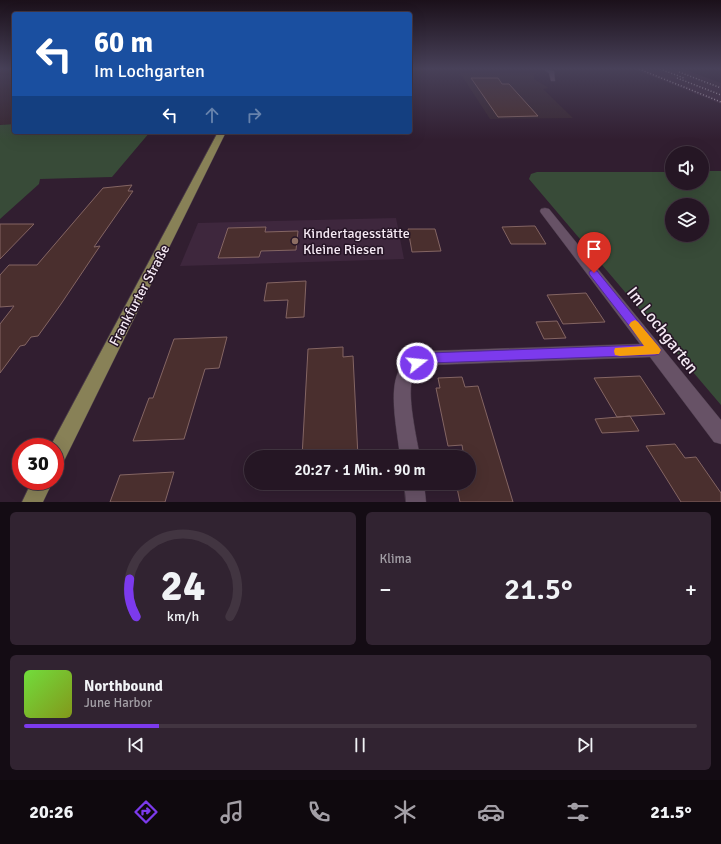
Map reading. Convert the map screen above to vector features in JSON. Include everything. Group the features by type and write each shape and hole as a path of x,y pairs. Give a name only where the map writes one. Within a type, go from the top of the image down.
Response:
{"main road":[{"name":"Frankfurter Straße","path":"64,440 221,134"},
{"path":"32,502 38,490"}],"street":[{"name":"Im Lochgarten","path":"545,211 721,435"},
{"path":"409,450 402,392 403,380 407,372 417,363 429,358 655,350"},
{"path":"415,490 416,502"}],"shaded area":[{"path":"0,92 12,92 12,124 0,125"},
{"path":"473,92 547,92 573,118 490,119"},
{"path":"692,92 721,92 721,104"},
{"name":"Kindertagesstätte Kleine Riesen","path":"396,218 404,259 180,266 198,223"}],"green space":[{"path":"12,124 12,134 148,134 112,177 40,179 39,184 0,219 0,125"},
{"path":"709,171 721,171 721,405 529,179 531,174 537,172 665,172 665,190 709,190"}],"building":[{"path":"481,92 517,92 538,116 498,117"},
{"path":"132,185 128,191 133,191 94,247 100,246 61,304 38,336 31,337 25,345 20,346 0,373 0,324 14,306 0,307 0,275 9,265 37,265 103,188"},
{"path":"0,224 34,224 0,259"},
{"path":"535,226 546,244 511,244 502,227"},
{"path":"266,227 265,232 298,231 296,250 261,251 259,257 218,258 228,228"},
{"path":"408,229 435,229 441,251 412,252"},
{"path":"306,281 304,317 286,318 288,300 264,301 267,283"},
{"path":"586,293 605,322 563,324 547,295"},
{"path":"557,321 566,338 544,339 536,322"},
{"path":"227,337 219,368 205,369 184,439 133,441 149,398 153,398 174,339"},
{"path":"343,347 343,357 353,356 358,450 302,450 308,349"},
{"path":"640,376 665,414 617,417 594,378"},
{"path":"462,377 465,387 478,386 513,502 460,502 457,490 476,490 476,450 463,450 462,445 448,446 436,388 440,388 438,378"},
{"path":"630,416 639,431 602,433 595,419"},
{"path":"675,444 685,458 696,457 721,493 721,502 681,502 646,446"},
{"path":"174,472 165,502 110,502 120,475"}],"railway":[{"path":"697,92 721,102"},
{"path":"714,92 721,95"}],"slow traffic":[{"path":"620,351 655,350 635,325"}],"place":[{"name":"Kindertagesstätte Kleine Riesen","path":"295,241"}],"route":[{"path":"417,363 429,358 655,350 594,273"}]}
